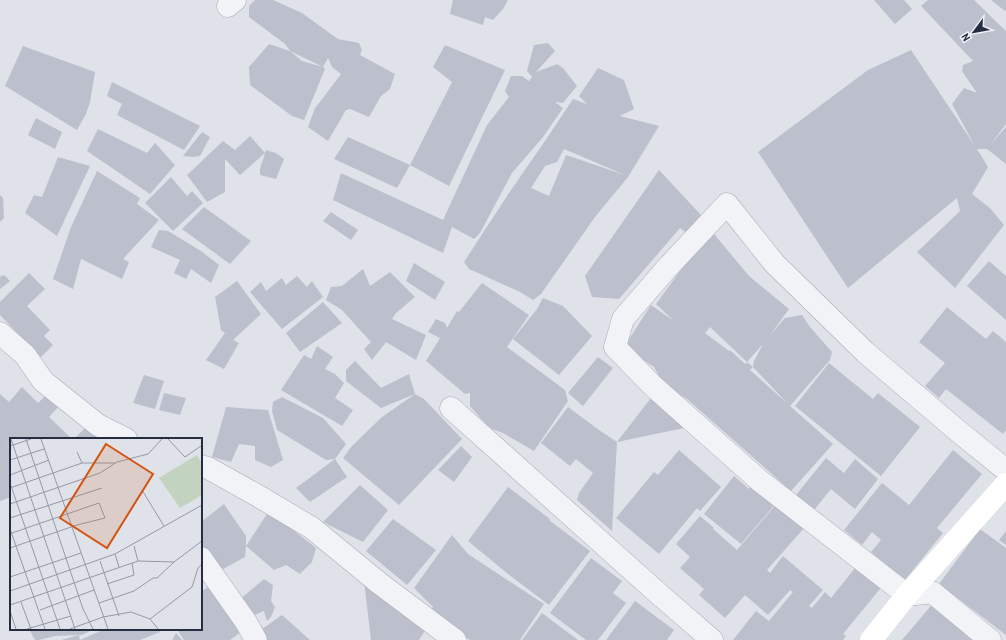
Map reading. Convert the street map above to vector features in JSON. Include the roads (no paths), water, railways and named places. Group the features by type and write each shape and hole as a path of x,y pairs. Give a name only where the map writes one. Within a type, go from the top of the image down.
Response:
{"street":[{"path":"990,640 932,592 907,595 760,481 653,386 615,347 623,319 727,204 774,263 865,352 1006,470"},
{"path":"0,333 25,355 43,381 98,425 124,438"},
{"path":"451,408 712,640"},
{"path":"202,466 208,468 260,497 312,528 380,583 455,640"},
{"path":"872,640 907,595 1006,484"},
{"path":"202,559 246,622 256,640"}]}
